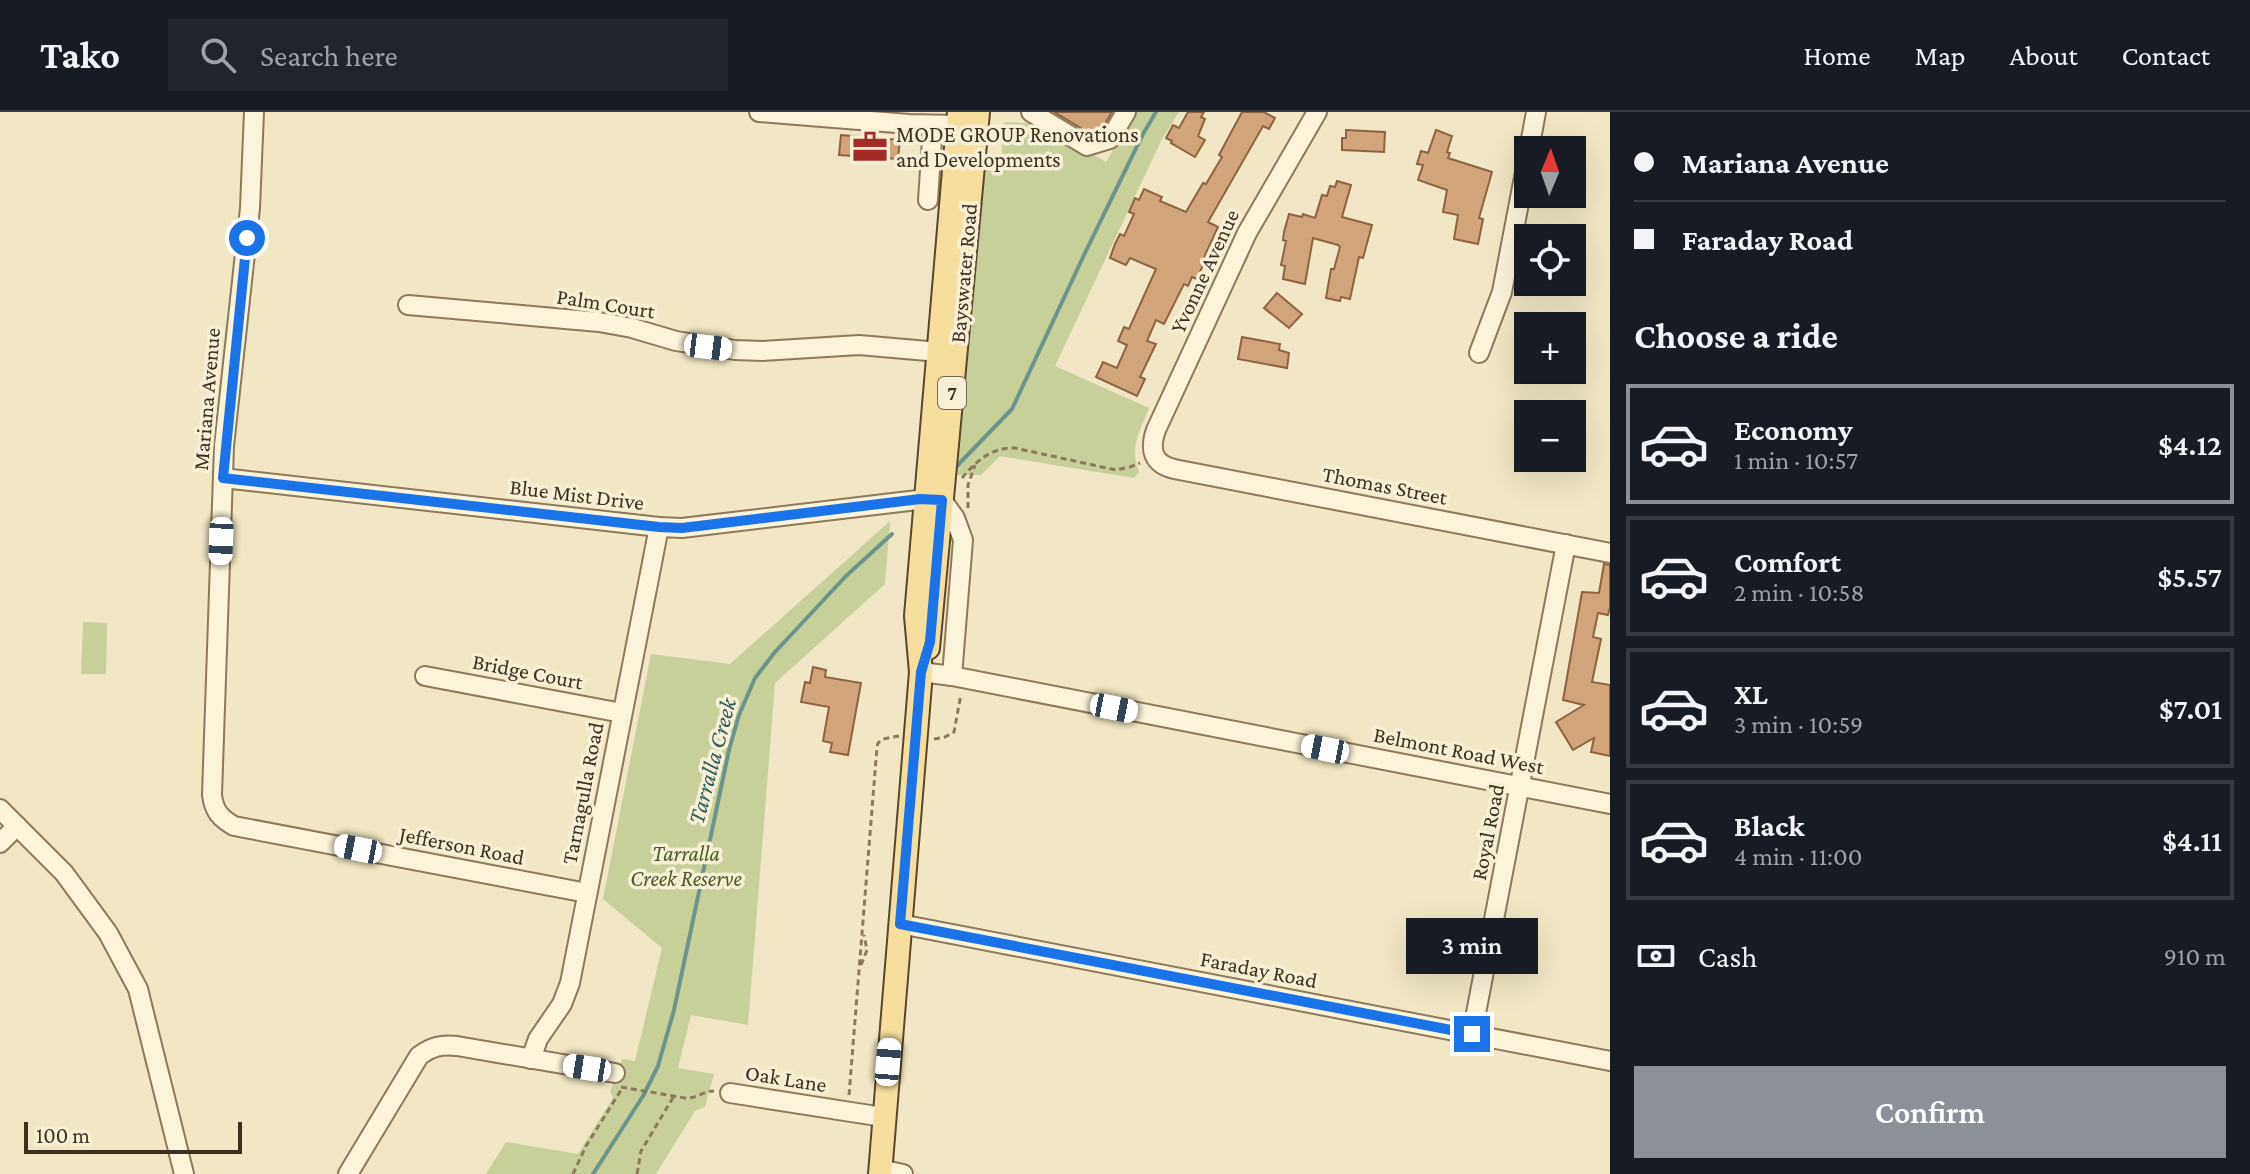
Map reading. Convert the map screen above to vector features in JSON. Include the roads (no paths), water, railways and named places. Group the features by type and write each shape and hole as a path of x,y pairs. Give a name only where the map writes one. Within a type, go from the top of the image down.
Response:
{"main road":[{"name":"Bayswater Road","path":"934,500 939,352 968,115"},
{"name":"Bayswater Road","path":"880,1172 921,672 916,616 934,500 968,115"}],"street":[{"name":"Mariana Avenue","path":"234,826 215,810 212,795 223,478 250,208 254,112"},
{"path":"759,112 933,125 968,115"},
{"path":"1031,112 1087,146 1110,139 1126,112"},
{"name":"Yvonne Avenue","path":"1154,457 1152,448 1156,430 1247,233 1317,112"},
{"path":"1531,136 1536,112"},
{"path":"928,200 933,125"},
{"path":"1479,353 1502,292 1518,208"},
{"name":"Palm Court","path":"408,305 599,322 676,341 735,350 859,345 939,352"},
{"name":"Thomas Street","path":"1154,457 1159,463 1174,469 1610,553"},
{"name":"Blue Mist Drive","path":"223,478 682,528 934,500"},
{"path":"934,500 955,518 966,533 952,676"},
{"name":"Tarnagulla Road","path":"531,1059 538,1039 562,1004 570,983 659,527"},
{"name":"Royal Road","path":"1472,1034 1566,544"},
{"name":"Belmont Road West","path":"921,672 1610,804"},
{"name":"Bridge Court","path":"425,676 622,713"},
{"path":"0,809 64,873 108,933 138,989 184,1174"},
{"path":"0,843 17,826"},
{"name":"Jefferson Road","path":"234,826 587,893"},
{"name":"Faraday Road","path":"900,924 1610,1061"},
{"path":"348,1174 419,1056 427,1050 446,1045 615,1073"},
{"name":"Oak Lane","path":"730,1093 883,1117"},
{"path":"880,1172 903,1174"}],"waterway":[{"name":"Tarralla Creek","path":"954,469 1012,409 1156,112"},
{"name":"Tarralla Creek","path":"593,1174 643,1096 658,1066 674,1010 729,750 739,715 755,678 846,576 892,534"}],"place":[{"name":"MODE GROUP Renovations and Developments","path":"870,147"}],"park label":[{"name":"Tarralla Creek Reserve","path":"686,866"}]}
